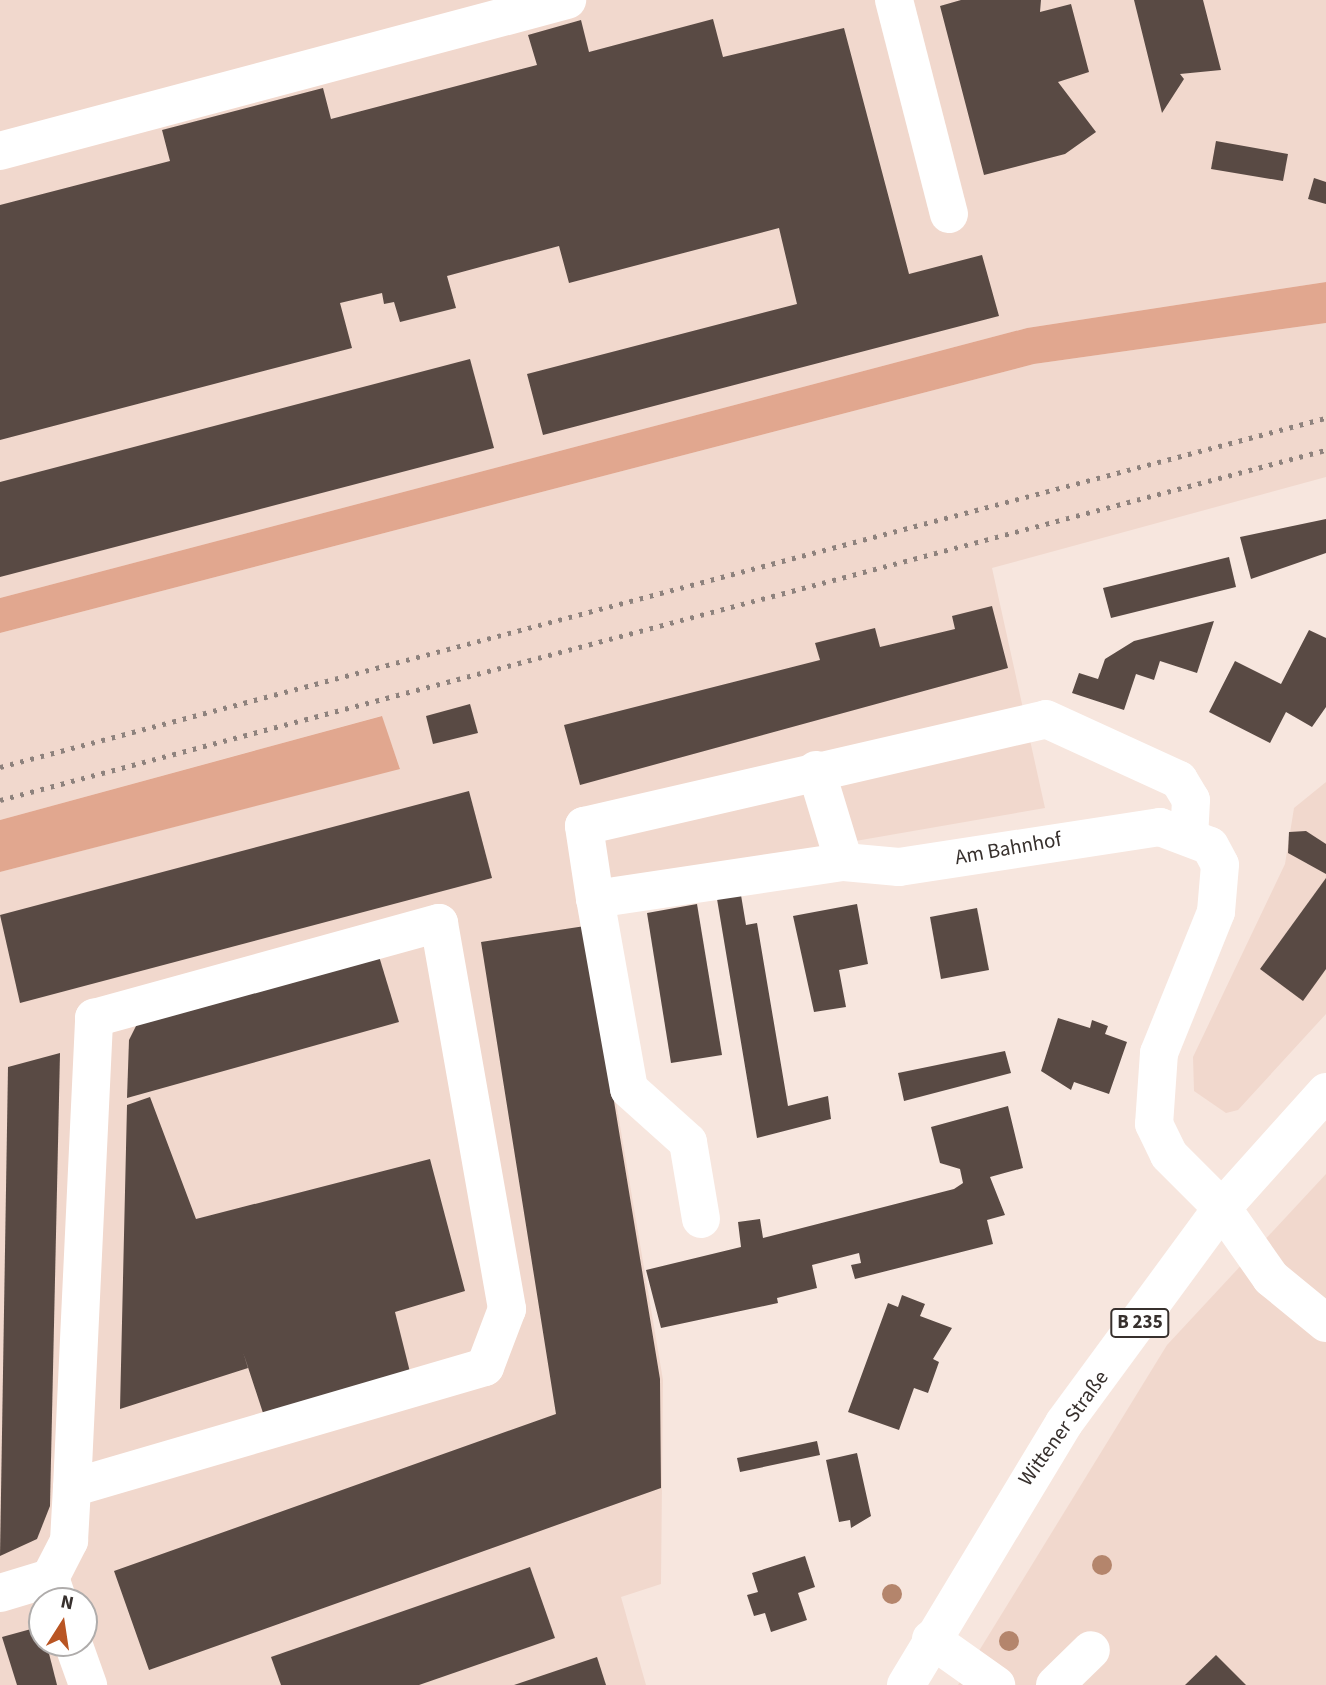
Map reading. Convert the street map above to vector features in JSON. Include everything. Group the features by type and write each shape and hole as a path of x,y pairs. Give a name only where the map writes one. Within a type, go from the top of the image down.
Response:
{"street":[{"path":"4,147 567,0"},
{"path":"894,0 949,214"},
{"path":"701,1219 688,1142 629,1089 584,826 816,770 1046,719 1179,780 1191,800 1189,833 1210,846 1220,865 1220,886 1216,912 1159,1053 1154,1124 1169,1155 1222,1208 1271,1278 1326,1324"},
{"path":"816,770 844,862"},
{"name":"Am Bahnhof","path":"595,899 844,862 899,867 1115,829 1160,827 1189,833"},
{"path":"55,1587 69,1541 94,1018 439,923 507,1310 485,1367 72,1488"},
{"name":"Wittener Straße","path":"906,1685 931,1639 1055,1436 1222,1208 1326,1092"},
{"path":"0,1593 28,1591"},
{"path":"931,1639 996,1685"},
{"path":"1055,1685 1091,1650"},
{"path":"78,1657 88,1685"}],"shaded area":[{"path":"0,0 1326,0 1326,282 1027,328 0,598"},
{"path":"1326,282 1326,323 1034,364 0,633 0,598 1027,328"},
{"path":"1326,323 1326,477 992,568 1045,808 580,889 663,1380 661,1584 621,1597 646,1685 0,1685 0,872 400,768 381,716 0,820 0,633 1034,364"},
{"path":"382,716 400,769 0,872 0,820"},
{"path":"1326,782 1326,1014 1238,1110 1226,1113 1194,1091 1193,1057 1285,864 1294,808"},
{"path":"1326,1174 1326,1685 958,1685 1167,1345"}],"building":[{"path":"961,0 1041,0 1040,12 1071,4 1089,72 1058,82 1096,132 1065,154 984,175 940,6"},
{"path":"1134,0 1203,0 1221,70 1180,74 1184,79 1162,113"},
{"path":"713,19 723,57 844,28 909,274 982,255 999,316 543,435 527,374 797,304 779,228 569,283 559,246 447,276 456,308 400,322 394,302 384,304 382,293 340,303 352,348 0,440 0,205 170,161 162,130 323,88 331,119 537,65 528,35 581,20 589,52"},
{"path":"1216,141 1288,154 1283,181 1211,169"},
{"path":"1314,178 1326,182 1326,204 1308,199"},
{"path":"470,359 494,448 0,577 0,482"},
{"path":"1326,519 1326,553 1251,579 1240,537"},
{"path":"1229,557 1236,587 1111,618 1103,588"},
{"path":"992,606 1008,668 580,785 564,725 820,660 815,643 875,628 880,647 955,629 952,616"},
{"path":"1214,621 1197,673 1160,661 1154,680 1136,674 1124,710 1072,693 1079,673 1098,679 1105,659 1134,641"},
{"path":"1309,630 1326,638 1326,707 1312,727 1286,712 1270,743 1209,712 1235,661 1281,684"},
{"path":"470,704 478,733 433,744 426,716"},
{"path":"469,791 492,878 20,1003 0,915"},
{"path":"1306,831 1326,844 1326,874 1288,853 1289,832"},
{"path":"1326,878 1326,969 1303,1001 1260,969"},
{"path":"741,895 746,925 757,923 788,1106 828,1096 831,1119 757,1138 717,899"},
{"path":"697,904 722,1055 671,1063 647,913"},
{"path":"857,904 868,964 839,970 846,1007 814,1012 793,916"},
{"path":"977,908 989,970 941,979 930,917"},
{"path":"585,926 660,1379 661,1488 149,1670 114,1571 556,1414 481,942"},
{"path":"378,953 399,1022 127,1098 129,1040 138,1022"},
{"path":"1058,1018 1090,1028 1092,1020 1108,1026 1105,1034 1127,1042 1109,1094 1074,1082 1071,1090 1041,1071"},
{"path":"1005,1051 1011,1073 904,1101 898,1073"},
{"path":"60,1053 50,1506 37,1539 0,1556 8,1067"},
{"path":"150,1097 196,1219 430,1159 465,1291 395,1312 411,1376 263,1413 243,1352 248,1368 120,1409 127,1105"},
{"path":"1008,1106 1023,1168 990,1177 1005,1215 987,1220 993,1244 855,1279 851,1265 861,1263 859,1253 812,1265 817,1288 777,1298 778,1303 661,1328 646,1270 741,1247 738,1222 760,1219 763,1238 954,1189 963,1183 960,1169 940,1163 931,1127"},
{"path":"902,1295 925,1304 920,1316 952,1328 933,1359 939,1362 928,1393 914,1388 899,1430 848,1412 888,1303 898,1307"},
{"path":"817,1441 820,1455 740,1472 737,1458"},
{"path":"857,1453 871,1516 851,1528 850,1520 839,1522 826,1460"},
{"path":"805,1556 815,1587 798,1593 807,1620 771,1632 765,1613 754,1616 747,1595 758,1592 752,1573"},
{"path":"530,1567 555,1638 419,1685 281,1685 271,1657"},
{"path":"28,1630 28,1657 50,1657 57,1685 17,1685 2,1637"},
{"path":"1216,1655 1246,1685 1185,1685"},
{"path":"597,1657 606,1685 514,1685"}],"railway":[{"path":"0,767 1326,418"},
{"path":"0,800 1326,450"}]}
